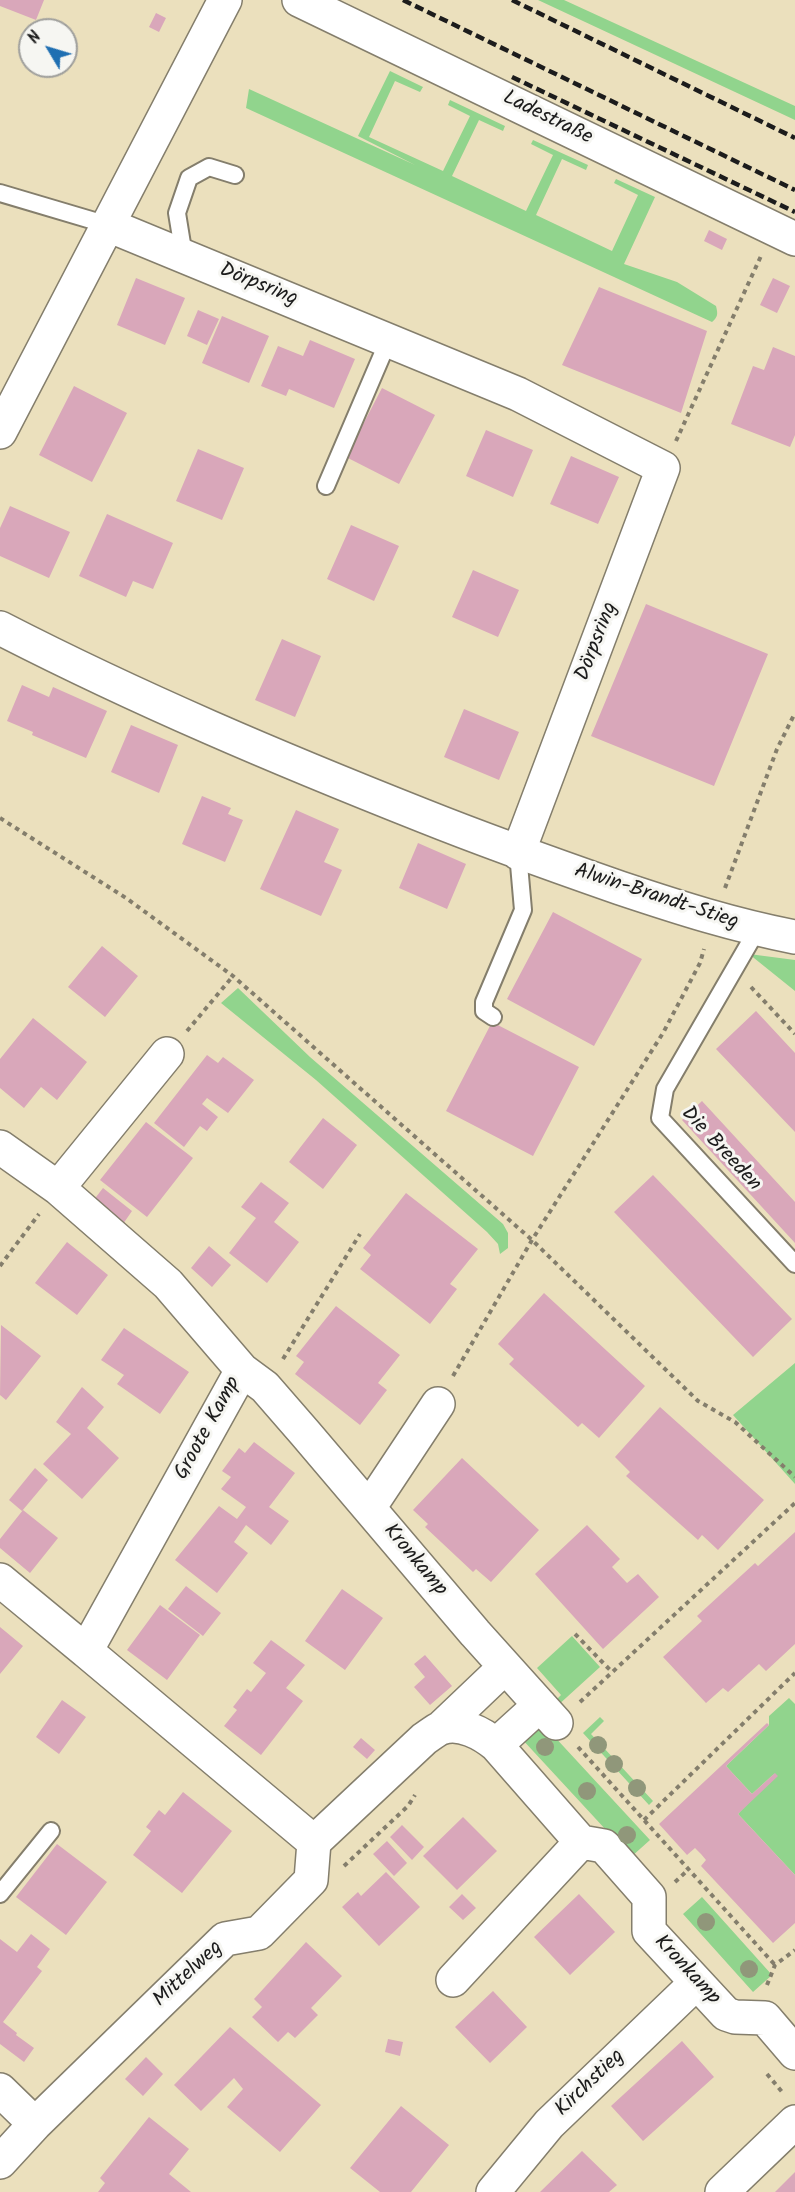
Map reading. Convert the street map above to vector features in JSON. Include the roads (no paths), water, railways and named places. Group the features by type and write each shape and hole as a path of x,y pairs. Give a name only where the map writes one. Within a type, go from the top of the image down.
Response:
{"street":[{"path":"0,432 225,0"},
{"name":"Ladestraße","path":"299,0 785,234"},
{"name":"Dörpsring","path":"108,225 518,394 663,468 518,854"},
{"path":"0,628 182,717 518,854"},
{"name":"Alwin-Brandt-Stieg","path":"518,854 713,919 795,937"},
{"path":"58,1188 167,1054"},
{"name":"Groote Kamp","path":"0,1147 58,1188 168,1284 253,1378 86,1651"},
{"name":"Kronkamp","path":"253,1378 548,1714 489,1739"},
{"name":"Kronkamp","path":"369,1508 438,1404"},
{"path":"0,1580 314,1842 417,1745 442,1727 505,1667"},
{"path":"442,1727 465,1728 489,1739 581,1842 453,1980"},
{"name":"Mittelweg","path":"0,2162 35,2124 225,1939 259,1932 311,1880 314,1842"},
{"name":"Kronkamp","path":"581,1842 604,1846 650,1897 649,1931 726,2014 735,2017 765,2019 795,2053"},
{"name":"Kirchstieg","path":"493,2192 549,2124 696,1983"},
{"path":"0,2090 35,2124"},
{"path":"722,2192 795,2122"}],"lane":[{"path":"184,256 177,213 189,178 209,167 235,175"},
{"path":"0,193 108,225"},
{"path":"326,486 389,339"},
{"path":"493,1017 484,1011 484,1002 523,910 518,854"},
{"name":"Die Breeden","path":"757,930 665,1089 660,1118 795,1264"},
{"path":"0,1894 51,1831"}],"railway":[{"path":"403,0 795,190"},
{"path":"512,0 795,138"},
{"path":"512,77 795,212"}]}
